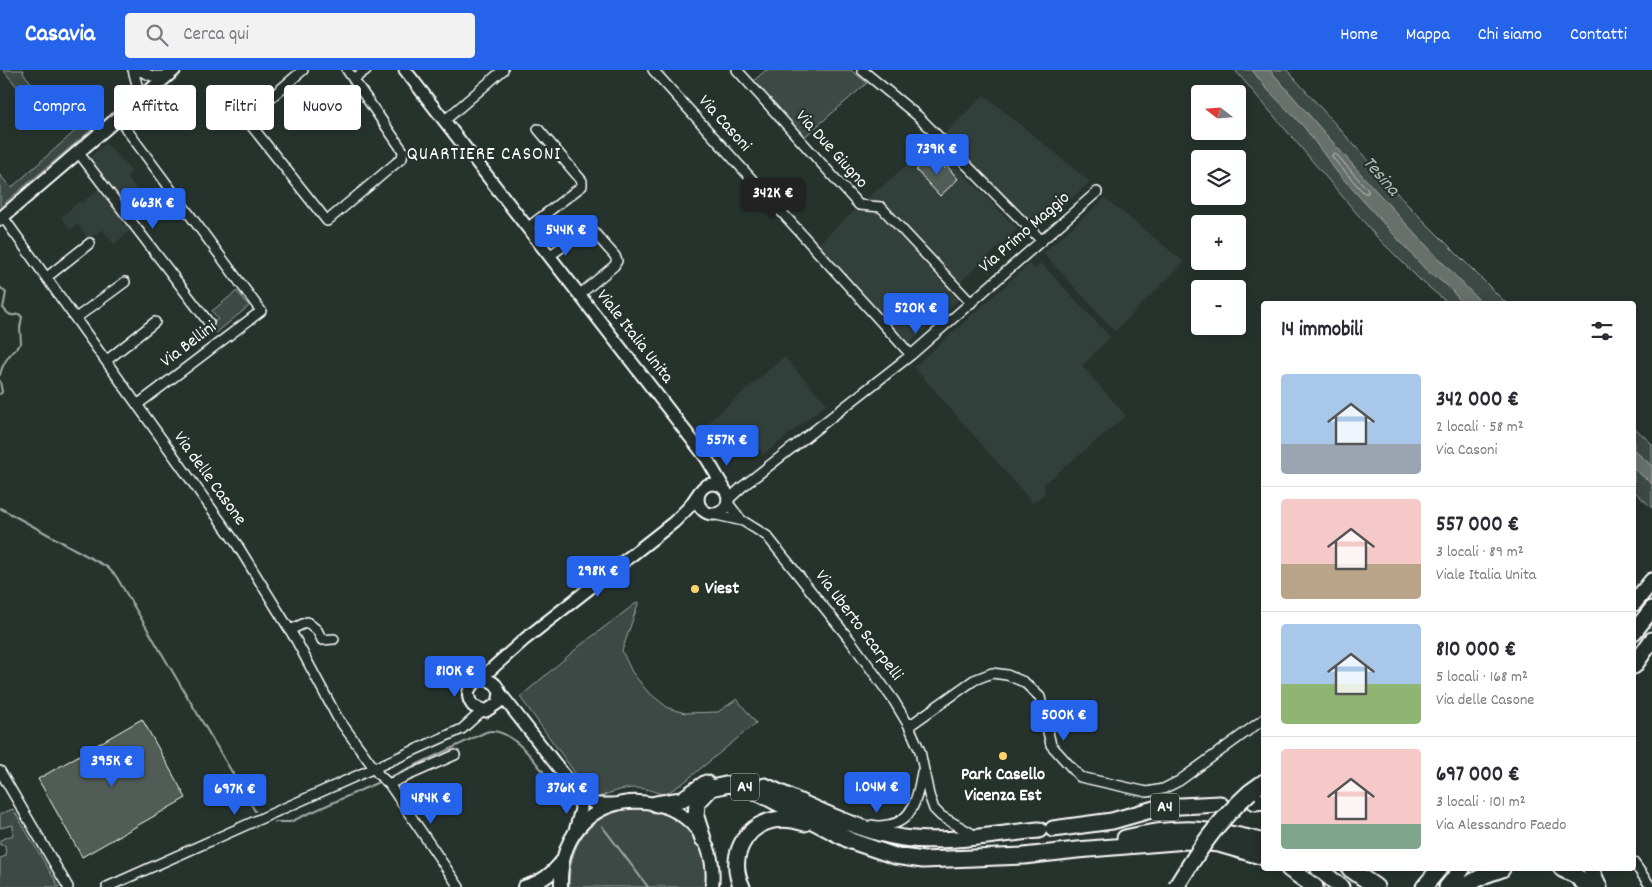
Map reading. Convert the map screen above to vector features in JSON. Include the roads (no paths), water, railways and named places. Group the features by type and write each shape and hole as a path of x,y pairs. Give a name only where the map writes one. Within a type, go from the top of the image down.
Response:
{"highway":[{"path":"1636,601 1652,581"},
{"path":"1636,625 1652,608"},
{"path":"1636,629 1652,608"},
{"path":"1636,658 1652,638"},
{"path":"1636,663 1652,638"},
{"name":"A4","path":"656,804 681,800 710,781 732,777 757,783 865,829 897,838 926,840 1112,821 1161,808 1220,804"},
{"name":"A4","path":"703,839 696,817 697,804 711,788 724,784 737,785 753,790 828,830"},
{"path":"1176,887 1214,828 1258,797"},
{"path":"1188,887 1220,835 1258,797"},
{"path":"742,887 738,875 737,854 746,836 758,825 782,819 828,830 870,848 895,856 922,860 1024,856 1198,841 1227,845 1261,855"},
{"path":"1112,821 1206,820 1261,830"},
{"path":"1077,850 1156,830 1206,829 1261,841"},
{"path":"1170,887 1178,874 1193,858"},
{"path":"1292,871 1315,887"},
{"path":"1321,871 1341,887"},
{"path":"1353,871 1376,887"},
{"path":"1424,887 1437,871"},
{"path":"1447,887 1460,871"},
{"path":"1463,887 1496,871"},
{"path":"1566,871 1588,887"},
{"path":"1592,871 1599,887"}],"main road":[{"path":"157,85 170,73"},
{"path":"1,218 114,121"},
{"path":"524,887 554,872 580,826 597,812 618,803 639,801 656,804 679,814 693,826 703,839 710,857 714,884"},
{"path":"560,887 563,859"}],"street":[{"path":"133,70 137,85"},
{"path":"138,70 152,76 170,73"},
{"path":"303,70 246,119 327,221 402,158 403,152 347,70"},
{"path":"354,79 366,70"},
{"name":"Viale Italia Unita","path":"406,70 707,459 727,495"},
{"path":"444,121 503,70"},
{"name":"Via Casoni","path":"653,70 911,355"},
{"name":"Via Due Giugno","path":"737,70 859,205 882,207 971,303"},
{"path":"862,70 919,117 1042,242"},
{"path":"527,228 582,186 582,181 538,129"},
{"name":"Via Bellini","path":"127,130 261,311 137,405"},
{"path":"78,152 210,322"},
{"name":"Via Primo Maggio","path":"727,495 742,487 911,355 1097,192"},
{"name":"Via delle Casone","path":"1,218 47,277 236,544 290,630 338,717 459,887"},
{"path":"549,256 581,234 592,230 615,256 617,261 614,266 579,295"},
{"path":"47,277 90,243"},
{"path":"76,318 124,282"},
{"path":"106,361 155,322"},
{"path":"707,459 708,466 702,489 698,496 700,506 710,513"},
{"path":"524,721 504,711 482,709 468,697 474,683 506,655 674,522 689,507 702,489 712,484 727,495 721,512 690,515 674,522"},
{"name":"Via Uberto Scarpelli","path":"727,495 737,517 767,536 879,678 909,726 920,751 929,795 934,809 941,816 976,836"},
{"name":"Via Uberto Scarpelli","path":"710,513 743,521"},
{"path":"290,630 307,622 317,630 322,640 334,639"},
{"path":"382,777 462,729 482,709 498,703 497,689 506,655"},
{"path":"909,726 974,680 992,673 1007,675 1024,682 1040,698 1052,745 1080,777 1147,792 1163,789 1179,781 1261,721"},
{"path":"479,680 487,680 497,689 524,721 579,794 595,804 618,803"},
{"path":"107,887 382,777 455,755"},
{"name":"Via Uberto Scarpelli","path":"807,804 878,827 893,825 908,815 914,804 923,767"},
{"path":"0,771 68,887"},
{"path":"573,836 580,816 579,794"},
{"path":"1636,866 1651,887"}],"water":[{"name":"Tesina","path":"1252,70 1270,70 1401,218 1480,301 1460,301 1448,286 1427,271 1337,172 1304,127 1265,87"},
{"path":"1636,452 1652,466 1652,484 1636,471"}],"waterway":[{"path":"0,287 6,293 3,308 10,314 19,314 22,317 20,328 21,343 5,361 0,375"},
{"path":"0,381 2,392 0,394"},
{"path":"0,508 107,567 116,576 255,811"},
{"path":"388,778 486,732 497,732 509,737 521,746 568,806"},
{"path":"275,822 290,822 381,781"},
{"path":"602,826 648,887"}],"place":[{"name":"Viest","path":"695,589"},
{"name":"Park Casello Vicenza Est","path":"1003,756"}],"district":[{"name":"QUARTIERE CASONI","path":"484,155"}]}
